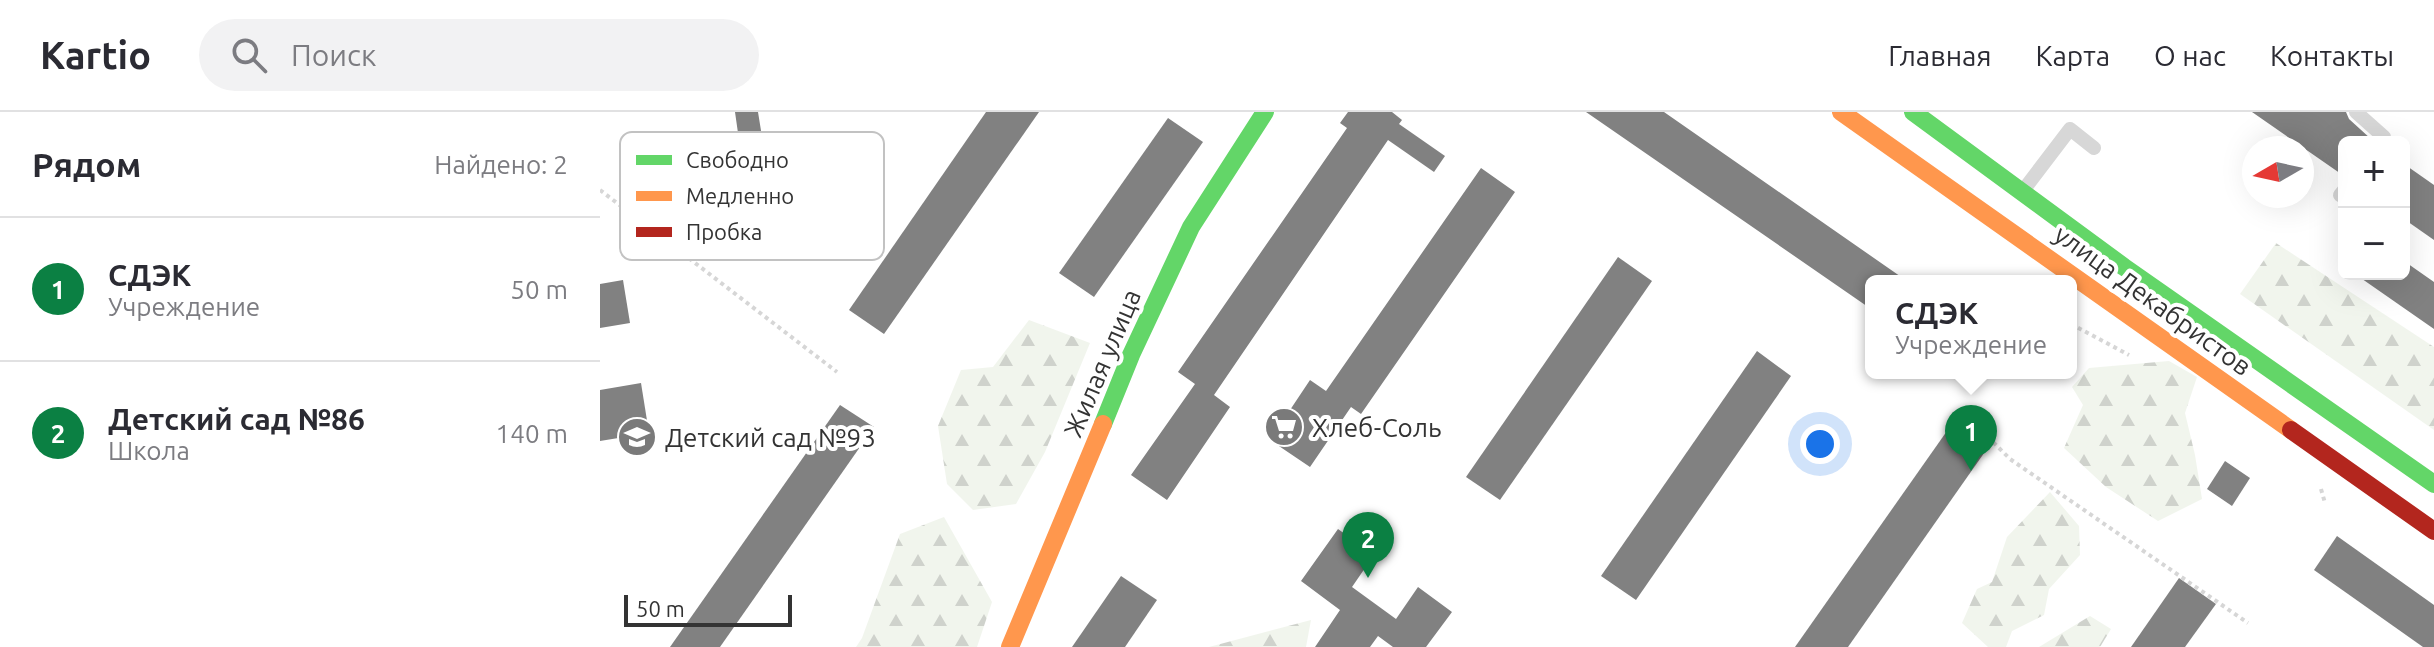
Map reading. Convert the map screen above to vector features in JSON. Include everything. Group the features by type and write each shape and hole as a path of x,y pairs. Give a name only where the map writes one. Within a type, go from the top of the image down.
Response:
{"street":[{"name":"Жилая улица","path":"1010,647 1131,355 1191,227 1265,112"},
{"name":"улица Декабристов","path":"1841,112 2210,350 2434,484"},
{"name":"улица Декабристов","path":"1913,112 2022,192 2210,350 2434,531"}],"lane":[{"path":"2356,112 2383,136"},
{"path":"2022,192 2070,129 2094,148"}],"path":[{"path":"600,190 620,205"},
{"path":"691,260 837,372"},
{"path":"1982,431 2010,459 2248,623"}],"green space":[{"path":"2276,243 2434,347 2434,430 2240,294"},
{"path":"1029,320 1090,343 1045,452 1016,504 973,510 947,484 938,426 961,370 993,367"},
{"path":"2169,361 2197,377 2185,413 2202,499 2158,521 2106,487 2064,448 2083,405 2072,387 2089,368"},
{"path":"2050,492 2079,526 2080,555 2049,589 2044,615 2012,631 2006,647 1988,647 1962,623 1977,589 1992,582 2007,537"},
{"path":"944,517 992,602 977,647 856,647 900,534"},
{"path":"2090,616 2111,629 2100,647 2039,647"},
{"path":"1311,620 1306,647 1209,647"}],"building":[{"path":"735,112 758,112 761,132 738,132"},
{"path":"986,112 1039,112 884,334 849,310"},
{"path":"1348,112 1392,112 1402,120 1399,124 1445,156 1434,172 1388,140 1214,395 1230,407 1167,500 1131,475 1195,384 1178,372 1347,128 1340,123"},
{"path":"1586,112 1664,112 1898,275 1865,275 1865,305"},
{"path":"2252,112 2346,112 2349,119 2368,136 2338,136 2338,172 2314,155 2314,136 2286,136"},
{"path":"1168,118 1203,142 1094,297 1059,273"},
{"path":"1481,168 1515,192 1361,414 1351,407 1310,467 1270,440 1310,380 1326,391"},
{"path":"2410,168 2434,185 2434,240 2410,223"},
{"path":"1618,257 1652,281 1500,500 1466,477"},
{"path":"2410,265 2434,282 2434,329 2364,280 2410,280"},
{"path":"623,280 630,323 600,328 600,284"},
{"path":"1757,351 1791,376 1636,600 1601,576"},
{"path":"641,383 649,433 600,441 600,390"},
{"path":"840,405 874,427 720,647 670,647"},
{"path":"1954,421 1989,446 1848,647 1795,647"},
{"path":"2225,461 2250,478 2232,506 2207,489"},
{"path":"1338,529 1374,555 1352,587 1396,619 1418,587 1452,612 1426,647 1393,647 1378,636 1370,647 1315,647 1340,610 1301,581"},
{"path":"2337,536 2434,605 2434,647 2423,647 2314,570"},
{"path":"1121,576 1157,600 1125,647 1072,647"},
{"path":"2179,578 2216,604 2185,647 2131,647"}],"traffic: fast":[{"path":"1103,424 1131,355 1191,227 1265,112"},
{"path":"1913,112 2124,267 2434,484"}],"traffic: slow":[{"path":"1841,112 2072,275"},
{"path":"2077,279 2291,430"},
{"path":"1010,647 1103,424"}],"traffic: jam":[{"path":"2291,430 2434,531"}],"place":[{"name":"Хлеб-Соль","path":"1284,427"},
{"name":"Детский сад №93","path":"637,437"},
{"name":"СДЭК","path":"1971,471"},
{"name":"Детский сад №86","path":"1368,578"}]}
